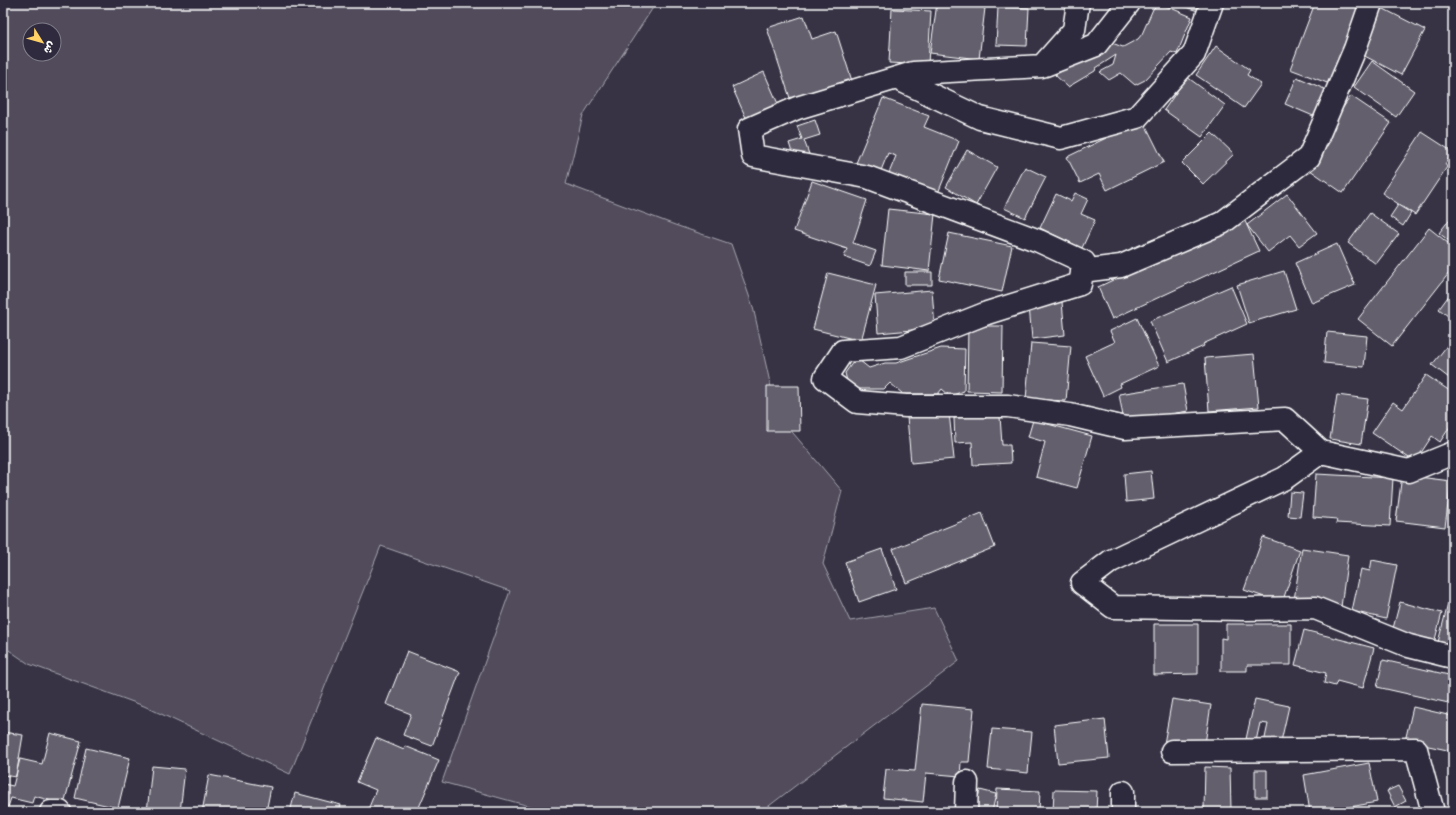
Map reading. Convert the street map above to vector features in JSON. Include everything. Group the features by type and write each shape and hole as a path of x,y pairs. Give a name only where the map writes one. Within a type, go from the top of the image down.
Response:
{"street":[{"path":"1042,66 1074,30 1078,3"},
{"path":"1129,3 1096,46 1042,66 913,73 797,108 749,129 753,156 868,177 1039,241 1084,262 1080,284 987,313 901,347 843,351 826,378 857,402 906,406 1008,406 1070,415 1125,428 1285,419 1321,452 1409,471 1453,453"},
{"path":"896,78 980,118 1061,138 1137,117 1194,54 1212,3"},
{"path":"1082,271 1121,266 1222,223 1309,157 1355,49 1371,3"},
{"path":"1321,452 1285,478 1111,561 1082,583 1113,607 1245,609 1315,608 1409,646 1453,657"},
{"path":"1172,751 1416,749 1433,812"},
{"path":"966,812 967,782"},
{"path":"51,812 60,812"}],"shaded area":[{"path":"3,3 656,3 583,115 566,184 675,225 731,244 753,307 777,414 842,491 823,564 850,621 934,608 959,661 761,812 551,812 442,782 510,591 381,546 290,774 144,706 29,664 3,646"}],"building":[{"path":"937,3 950,3 985,8 979,59 930,53"},
{"path":"1159,3 1192,17 1177,54 1171,52 1145,80 1135,85 1121,73 1109,80 1100,72 1113,65 1116,55 1096,68 1095,71 1068,87 1055,75 1109,42 1123,47 1138,39 1142,34 1153,9"},
{"path":"1173,3 1200,3 1198,11"},
{"path":"1315,3 1361,3 1330,84 1290,69"},
{"path":"998,7 1029,8 1027,46 996,45"},
{"path":"1382,8 1425,30 1401,75 1359,53"},
{"path":"892,9 931,11 928,65 889,63"},
{"path":"804,16 812,39 836,31 852,81 791,101 767,28"},
{"path":"1216,46 1250,70 1247,75 1261,84 1244,108 1196,75"},
{"path":"1372,61 1414,91 1396,117 1354,87"},
{"path":"764,72 779,106 747,120 732,87"},
{"path":"1187,77 1225,105 1202,137 1164,110"},
{"path":"1297,77 1329,91 1318,118 1285,104"},
{"path":"1351,96 1391,123 1343,193 1310,170 1331,140 1324,135"},
{"path":"883,98 929,116 924,127 959,141 936,198 887,178 896,156 888,153 878,178 854,168"},
{"path":"815,120 820,135 804,140 810,157 795,162 789,143 802,139 797,126"},
{"path":"1143,120 1164,162 1107,190 1099,174 1080,183 1067,157"},
{"path":"1422,132 1453,152 1445,164 1447,167 1415,215 1382,193"},
{"path":"1212,133 1234,154 1203,184 1182,163"},
{"path":"967,150 997,167 976,205 946,187"},
{"path":"1025,167 1046,177 1025,218 1004,208"},
{"path":"812,181 867,200 853,243 876,251 870,266 844,257 847,249 794,231"},
{"path":"1075,193 1088,199 1081,214 1095,220 1082,248 1040,228 1056,194 1071,201"},
{"path":"1287,194 1317,233 1299,246 1290,235 1268,252 1247,225"},
{"path":"1398,205 1411,213 1403,226 1390,217"},
{"path":"888,209 935,214 929,271 882,265"},
{"path":"1370,213 1399,234 1376,264 1348,243"},
{"path":"1453,215 1453,244 1439,233"},
{"path":"1244,219 1259,251 1112,319 1098,287"},
{"path":"1429,228 1453,247 1453,268 1392,346 1358,319"},
{"path":"949,233 1012,246 1002,292 939,279"},
{"path":"1337,244 1355,285 1312,303 1295,263"},
{"path":"1284,271 1296,309 1249,323 1237,285"},
{"path":"905,272 932,272 932,285 905,285"},
{"path":"828,273 876,285 861,341 813,329"},
{"path":"1231,286 1247,324 1168,362 1150,321"},
{"path":"932,290 935,328 878,333 875,295"},
{"path":"1453,290 1453,320 1439,309"},
{"path":"1062,302 1065,335 1032,339 1029,306"},
{"path":"1137,318 1159,366 1120,384 1121,387 1103,396 1085,356 1115,342 1110,331"},
{"path":"968,326 1003,326 1002,392 967,391"},
{"path":"1327,332 1367,336 1364,367 1324,363"},
{"path":"1453,338 1453,381 1432,365"},
{"path":"1031,343 1071,346 1066,401 1026,399"},
{"path":"941,348 965,349 964,391 950,396 942,389 938,394 903,394 890,383 884,389 857,389 847,381 845,373 853,362 850,353 869,368 885,363 896,363"},
{"path":"1254,354 1259,407 1209,411 1205,358"},
{"path":"1426,375 1453,393 1453,422 1440,442 1432,436 1415,462 1372,433 1393,402 1403,409"},
{"path":"1183,384 1188,411 1124,422 1119,394"},
{"path":"767,386 799,386 800,431 767,431"},
{"path":"1337,395 1368,399 1361,444 1330,439"},
{"path":"949,413 954,459 911,463 907,417"},
{"path":"1000,416 1002,445 1010,445 1011,463 973,465 972,442 955,443 954,418"},
{"path":"1033,420 1092,436 1077,488 1036,477 1045,442 1028,437"},
{"path":"1453,469 1453,482 1448,471"},
{"path":"1151,471 1154,499 1126,502 1124,474"},
{"path":"1316,474 1393,478 1390,526 1336,523 1337,519 1313,517"},
{"path":"1402,475 1451,481 1445,527 1396,521"},
{"path":"1290,492 1303,493 1300,517 1288,516"},
{"path":"982,513 995,547 906,583 893,549"},
{"path":"1263,537 1300,550 1282,603 1244,590"},
{"path":"1302,548 1348,555 1341,607 1294,600"},
{"path":"882,549 896,589 859,602 845,562"},
{"path":"1372,560 1397,565 1386,619 1352,611 1361,569 1370,571"},
{"path":"1453,585 1453,650 1437,646"},
{"path":"1400,602 1442,613 1433,647 1391,636"},
{"path":"1154,624 1198,624 1198,674 1154,675"},
{"path":"1226,624 1291,624 1291,665 1247,665 1247,671 1221,671 1221,638 1226,639"},
{"path":"1304,630 1374,648 1363,688 1337,681 1335,686 1324,683 1326,673 1295,665"},
{"path":"407,651 460,672 432,746 403,735 411,714 386,704"},
{"path":"1383,660 1453,676 1453,704 1377,687"},
{"path":"1172,699 1211,705 1204,750 1164,744"},
{"path":"1255,699 1289,706 1280,746 1264,743 1268,724 1260,723 1256,741 1246,739"},
{"path":"922,704 974,709 969,762 961,762 960,776 926,773 923,802 883,798 886,769 915,771"},
{"path":"1413,707 1452,716 1453,713 1452,751 1405,741"},
{"path":"1105,719 1109,758 1058,763 1054,725"},
{"path":"992,729 1032,732 1028,773 988,769"},
{"path":"3,732 23,735 16,777 3,775"},
{"path":"50,733 81,741 64,804 34,796 32,803 11,798 8,807 3,806 3,784 13,786 20,759 42,764"},
{"path":"376,738 404,750 405,746 439,760 417,812 367,812 376,790 357,782"},
{"path":"86,748 130,758 118,808 75,798"},
{"path":"1369,763 1377,802 1323,812 1310,812 1304,775"},
{"path":"152,766 185,769 180,812 147,812"},
{"path":"1205,767 1230,768 1231,810 1204,810"},
{"path":"1255,770 1267,770 1267,797 1255,797"},
{"path":"209,775 271,787 266,812 202,812"},
{"path":"1398,786 1406,801 1395,807 1387,791"},
{"path":"997,789 1040,791 1039,812 996,812"},
{"path":"980,790 996,794 992,812 974,812"},
{"path":"1054,790 1097,791 1096,812 1053,812"},
{"path":"295,793 341,805 339,812 290,812"},
{"path":"846,805 848,812 822,812 822,810"},
{"path":"1135,809 1155,812 1134,812"}]}
